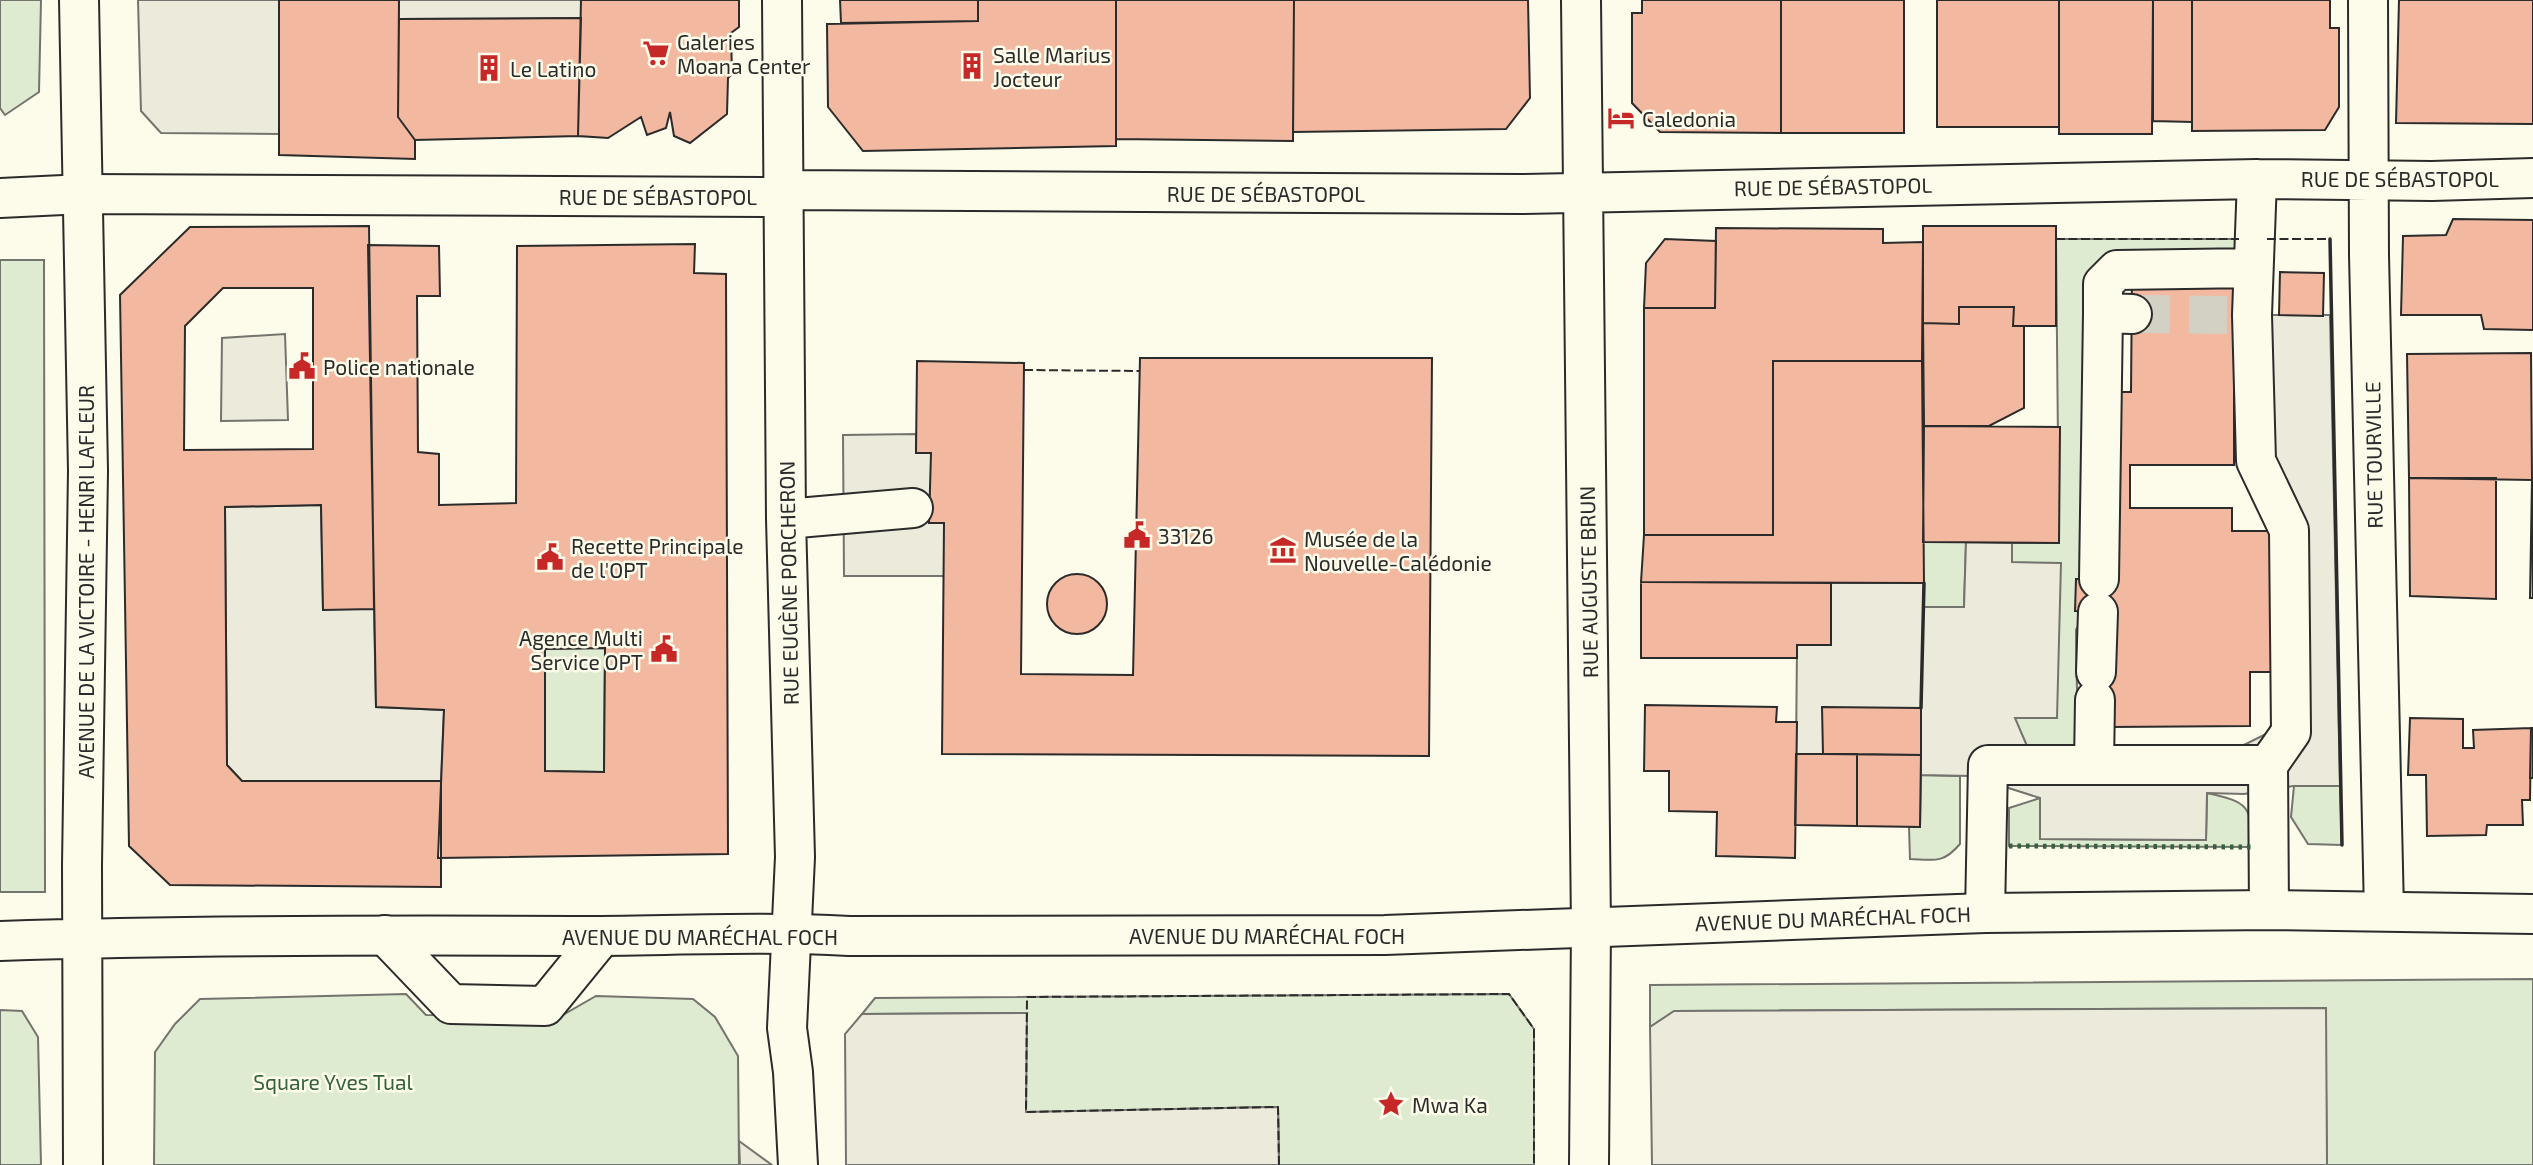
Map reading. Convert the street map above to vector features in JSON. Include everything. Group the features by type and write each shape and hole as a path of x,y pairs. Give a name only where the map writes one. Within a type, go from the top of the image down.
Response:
{"street":[{"name":"AVENUE DE LA VICTOIRE - HENRI LAFLEUR","path":"79,0 88,471 82,864 83,1165"},
{"name":"RUE EUGÈNE PORCHERON","path":"782,0 786,519 795,857 787,1028 793,1072 798,1165"},
{"name":"RUE AUGUSTE BRUN","path":"1581,0 1591,928 1589,1165"},
{"name":"RUE TOURVILLE","path":"2368,0 2368,178 2384,911"},
{"name":"RUE DE SÉBASTOPOL","path":"0,198 84,194 769,197 783,190 1507,194 2257,179 2368,178 2432,181 2533,178"},
{"path":"2257,179 2253,268 2243,315 2256,461 2289,530 2291,732 2268,765 2269,910"},
{"path":"2094,765 2098,595 2117,314 2103,284 2117,270 2253,268"},
{"path":"786,519 913,508"},
{"path":"1985,913 1988,765 2268,765"},
{"name":"AVENUE DU MARÉCHAL FOCH","path":"0,941 84,938 790,933 849,936 1371,935 1985,913 2269,910 2533,914"},
{"path":"385,935 451,1004 545,1006 602,936"}],"green space":[{"path":"0,0 41,0 39,92 5,115 0,108"},
{"path":"2056,239 2242,239 2239,261 2125,263 2090,605 2076,630 2078,746 2027,746 2014,718 2057,718 2011,562 2012,543 2059,543"},
{"path":"0,260 44,260 45,892 0,892"},
{"path":"1923,542 1966,542 1964,607 1923,607"},
{"path":"605,648 604,772 545,771 545,649"},
{"path":"1921,775 1960,776 1960,844 1943,858 1910,859 1909,827 1920,826"},
{"path":"2294,786 2340,786 2342,845 2308,844 2291,817"},
{"path":"2207,793 2231,799 2245,808 2251,822 2253,847 2009,846 2009,808 2040,798 2040,839 2206,840"},
{"path":"2533,979 2533,1165 2327,1165 2325,1008 1675,1011 1650,1027 1650,985"},
{"name":"Square Yves Tual","path":"406,994 426,1015 561,1016 596,996 693,999 715,1017 738,1056 739,1165 154,1165 155,1052 175,1024 200,999"},
{"path":"1509,994 1534,1029 1534,1165 1279,1165 1278,1107 890,1115 1026,1013 862,1014 875,998"},
{"path":"0,1010 22,1011 38,1037 41,1165 0,1165"}],"shaded area":[{"path":"138,0 279,0 279,134 161,133 141,111"},
{"path":"399,0 581,0 581,18 399,19"},
{"path":"2252,315 2330,315 2340,786 2293,786 2244,794 2207,793 2206,840 2040,839 2040,798 1971,776 1921,775 1921,708 1823,708 1823,754 1796,754 1797,645 1831,644 1831,583 1924,583 1923,607 1964,607 1966,542 2012,543 2012,562 2061,563 2057,718 2015,718 2027,746 2078,746 2076,630 2090,605 2090,747 2244,745 2268,733 2276,711 2272,531"},
{"path":"285,334 288,420 221,421 222,338"},
{"path":"916,434 916,453 931,453 944,523 944,576 844,576 843,435"},
{"path":"321,505 323,609 374,609 376,707 444,710 441,781 242,781 227,765 225,507"},
{"path":"2326,1008 2327,1165 1652,1165 1650,1027 1674,1011"},
{"path":"1027,1013 1026,1112 1278,1107 1279,1165 846,1165 845,1034 862,1014"},
{"path":"739,1141 772,1165 740,1165"}],"building":[{"path":"279,0 399,0 398,117 415,140 415,159 279,155"},
{"name":"Galeries Moana Center","path":"581,0 739,0 739,27 731,33 732,74 728,78 727,114 690,143 674,136 670,112 666,128 647,135 641,117 608,138 578,136"},
{"name":"Salle Marius Jocteur","path":"840,0 978,0 978,21 841,23"},
{"name":"Salle Marius Jocteur","path":"978,0 1116,0 1116,146 863,151 828,107 827,24 978,21"},
{"path":"1116,0 1294,0 1293,141 1116,139"},
{"path":"1294,0 1528,0 1530,98 1506,129 1293,132"},
{"path":"1642,0 1781,0 1781,133 1660,132 1632,103 1632,13 1642,13"},
{"path":"1781,0 1904,0 1904,133 1781,133"},
{"path":"1937,0 2059,0 2059,127 1937,127"},
{"path":"2059,0 2153,0 2152,134 2059,134"},
{"path":"2153,0 2192,0 2192,122 2153,121"},
{"path":"2192,0 2330,0 2330,28 2339,28 2339,107 2325,130 2192,131"},
{"path":"2399,0 2533,0 2533,124 2396,123"},
{"name":"Le Latino","path":"581,18 578,136 415,140 398,117 399,19"},
{"path":"2453,219 2533,220 2533,330 2484,329 2481,315 2401,315 2403,236 2446,235"},
{"path":"369,226 374,609 323,610 321,505 225,507 227,765 242,781 441,781 441,887 170,885 129,846 120,295 190,227","holes":["223,288 313,288 313,449 184,450 185,326"]},
{"path":"1923,226 2056,226 2056,326 2013,326 2014,307 1959,307 1959,324 1923,323"},
{"path":"1716,228 1883,229 1883,243 1923,242 1922,361 1773,361 1773,535 1644,535 1644,308 1715,308"},
{"path":"1665,239 1716,241 1715,308 1644,308 1646,263"},
{"name":"Recette Principale de l'OPT","path":"695,244 694,273 726,274 728,854 438,858 444,710 376,707 368,245 439,246 440,296 417,296 418,452 439,454 439,505 516,503 517,246","holes":["605,648 604,772 545,771 545,649"]},
{"path":"2280,272 2324,273 2323,316 2279,315"},
{"path":"2132,278 2234,278 2234,465 2130,465 2130,508 2232,508 2232,531 2272,531 2273,672 2250,672 2250,726 2110,727 2108,392 2131,392"},
{"path":"1959,307 2014,307 2013,326 2024,326 2024,408 1989,426 1924,426 1923,323 1959,324"},
{"path":"2531,353 2532,480 2409,478 2407,354"},
{"name":"Musée de la Nouvelle-Calédonie","path":"1140,358 1432,358 1429,756 942,754 944,523 929,523 931,453 916,453 917,361 1024,363 1021,674 1133,675"},
{"path":"1773,361 1922,361 1924,583 1641,582 1644,535 1773,535"},
{"path":"1924,426 2060,427 2059,543 1923,542"},
{"path":"2409,478 2496,478 2496,599 2410,596"},
{"path":"2532,480 2533,598 2530,598"},
{"path":"1071,574 1083,574 1102,587 1107,604 1105,616 1094,629 1083,634 1071,634 1052,621 1047,610 1047,598 1060,579"},
{"path":"2076,579 2109,579 2109,612 2075,611"},
{"path":"1641,582 1831,583 1831,645 1797,645 1797,658 1641,658"},
{"path":"1645,705 1777,707 1776,722 1797,722 1795,858 1716,856 1717,812 1669,811 1669,771 1644,771"},
{"path":"1822,707 1921,708 1921,755 1823,754"},
{"path":"2410,718 2463,719 2463,748 2474,748 2473,730 2531,728 2530,800 2522,800 2523,825 2487,825 2486,835 2427,836 2426,775 2408,775"},
{"path":"2533,728 2533,778 2530,778"},
{"path":"1796,754 1857,754 1857,826 1795,825"},
{"path":"1857,754 1921,755 1920,827 1857,826"}],"tunnel":[{"path":"2132,314 2234,315"}],"hedge":[{"path":"2009,846 2253,847"}],"fence":[{"path":"2056,239 2239,239"},
{"path":"2267,239 2330,239"},
{"path":"1024,370 1140,371"},
{"path":"1279,1165 1278,1107 1026,1112 1027,997 1509,994 1534,1029 1534,1165"}],"wall":[{"path":"2330,239 2342,845"},
{"path":"1921,708 1924,583"}],"place":[{"name":"Galeries Moana Center","path":"656,53"},
{"name":"Salle Marius Jocteur","path":"972,66"},
{"name":"Le Latino","path":"489,68"},
{"name":"Caledonia","path":"1621,118"},
{"name":"Police nationale","path":"302,366"},
{"name":"33126","path":"1137,535"},
{"name":"Musée de la Nouvelle-Calédonie","path":"1283,550"},
{"name":"Recette Principale de l'OPT","path":"550,557"},
{"name":"Agence Multi Service OPT","path":"664,649"},
{"name":"Mwa Ka","path":"1391,1104"}]}
